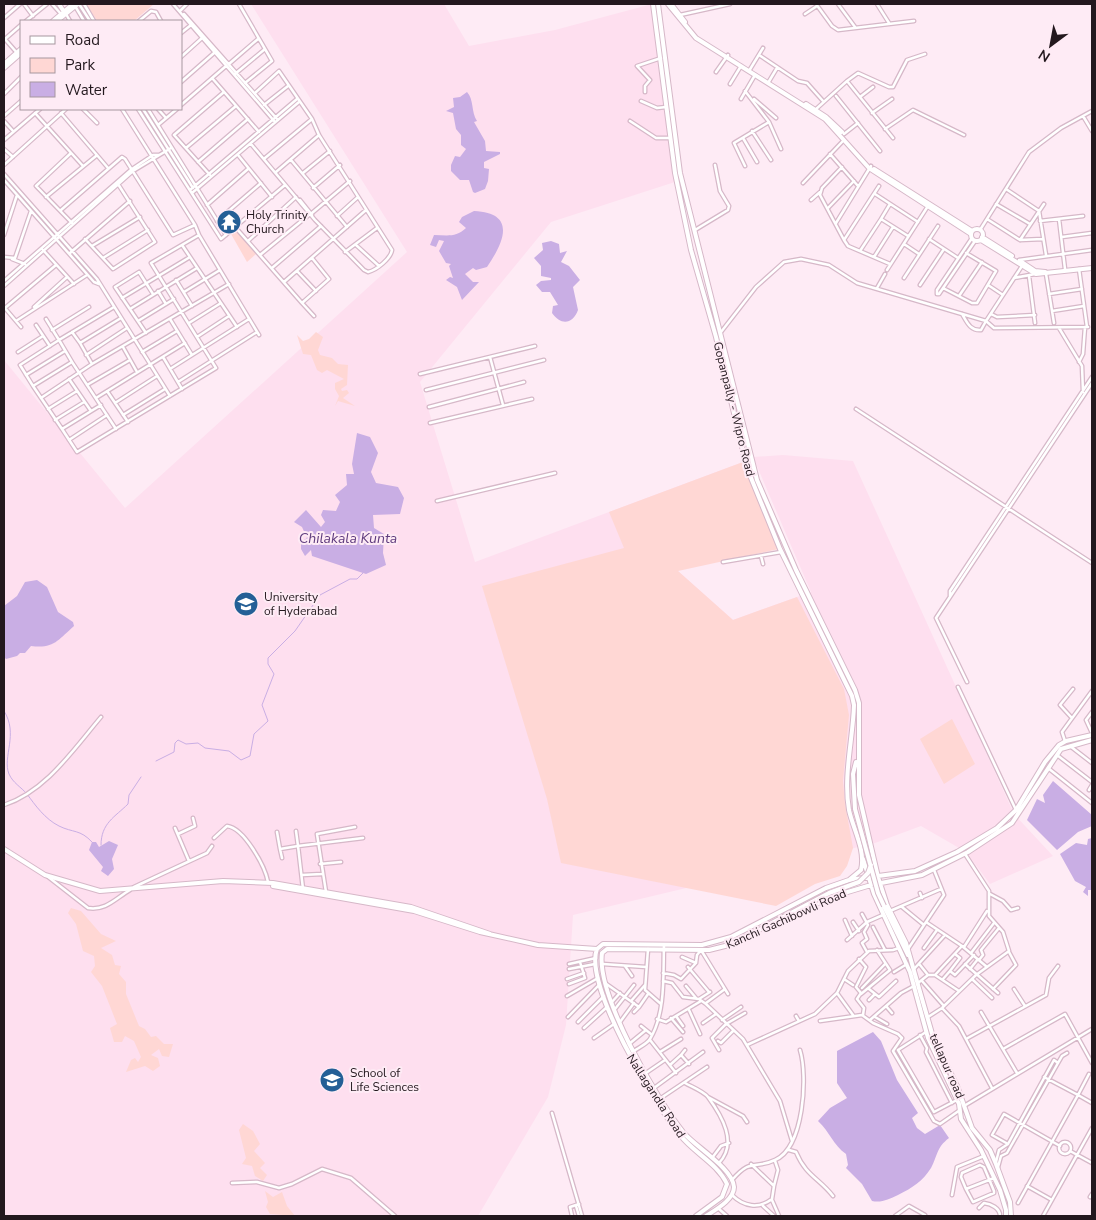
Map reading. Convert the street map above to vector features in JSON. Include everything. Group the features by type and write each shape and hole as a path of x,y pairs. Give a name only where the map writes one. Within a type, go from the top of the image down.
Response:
{"main road":[{"path":"59,4 63,14"},
{"path":"54,20 75,4"},
{"name":"Gopanpally - Wipro Road","path":"653,4 670,138 686,226 750,476 781,552 848,686 854,705 848,784 849,809 871,885 907,964 918,983"},
{"name":"Gopanpally - Wipro Road","path":"658,4 668,67 677,153 692,224 721,332 744,435 756,474 796,570 852,681 859,703 858,795 880,883"},
{"path":"670,4 698,36 768,83 834,122 870,167"},
{"path":"670,4 696,38 728,56 824,119 870,167 929,205 972,236 981,238 1037,273 1092,266"},
{"path":"58,20 63,14"},
{"path":"4,67 19,54"},
{"path":"661,60 667,62"},
{"path":"662,68 668,67"},
{"path":"686,226 692,224"},
{"path":"972,236 980,230 981,238 1022,266 1037,273 1046,274 1092,266"},
{"path":"750,476 756,474"},
{"path":"833,658 839,655"},
{"name":"Kanchi Gachibowli Road","path":"603,950 607,948 648,949 702,945 715,942 730,937 826,888 849,880 915,871 932,865 987,834 1016,810 1053,750 1065,742 1092,734"},
{"path":"1055,754 1070,746 1092,740"},
{"name":"Kanchi Gachibowli Road","path":"490,934 538,945 597,949 603,944 701,950 729,945 831,897 934,870 965,854 1012,823 1034,791 1055,754"},
{"name":"Gopanpally - Wipro Road","path":"857,758 854,774 855,809 878,892 914,969"},
{"path":"4,849 45,876 100,891 108,892 133,888 243,880 414,911 490,934"},
{"path":"849,880 861,870 862,856"},
{"path":"766,926 829,892 859,882 866,876 871,864"},
{"name":"tellapur road","path":"880,883 890,911 908,949 933,1038 955,1082 972,1128 990,1150 1010,1202 1011,1216"},
{"path":"303,890 326,892 410,907 490,934"},
{"name":"Nallagandla Road","path":"597,949 596,958 599,964 604,996 614,1024 667,1118 719,1171 727,1184 722,1196 696,1216"},
{"name":"Nallagandla Road","path":"603,950 599,964 599,977 629,1044 654,1088 688,1140 712,1158 732,1180"},
{"path":"918,983 923,1034 950,1085 954,1101 960,1110 961,1119 984,1156 1006,1210 1006,1216"},
{"path":"950,1085 955,1082"},
{"path":"706,1216 732,1195 734,1188 732,1180"}],"street":[{"path":"4,18 22,4 33,16"},
{"path":"27,20 47,4"},
{"path":"52,4 69,20"},
{"path":"75,4 83,20"},
{"path":"75,4 89,20"},
{"path":"84,4 93,20"},
{"path":"173,4 194,23 227,65"},
{"path":"173,4 275,120"},
{"path":"180,10 187,4"},
{"path":"239,4 272,61 245,83"},
{"path":"680,15 730,4"},
{"path":"838,4 854,27"},
{"path":"877,4 889,23"},
{"path":"805,14 817,5 836,28 914,21"},
{"path":"140,20 151,11 156,12 160,20"},
{"path":"182,32 191,25"},
{"path":"19,54 4,39 20,26"},
{"path":"182,56 202,38"},
{"path":"182,104 258,38"},
{"path":"235,74 264,48"},
{"path":"750,70 763,48"},
{"path":"182,81 214,52"},
{"path":"815,110 847,81 861,73 891,88 907,60 925,54"},
{"path":"759,55 798,81 807,83 824,101"},
{"path":"716,72 728,56"},
{"path":"645,92 645,86 650,80 637,66 661,60"},
{"path":"730,84 741,66"},
{"path":"768,83 777,68"},
{"path":"231,69 255,93 275,120"},
{"path":"251,143 315,220 345,252 368,272 379,266 393,252 340,165 319,135 312,119 279,71 255,93"},
{"path":"741,99 755,75"},
{"path":"212,78 259,132"},
{"path":"4,94 20,79"},
{"path":"847,81 893,138"},
{"path":"264,105 288,86"},
{"path":"860,97 873,87"},
{"path":"745,91 776,118"},
{"path":"167,140 224,92"},
{"path":"836,96 880,151"},
{"path":"751,97 768,122 781,149"},
{"path":"872,113 892,99"},
{"path":"4,116 20,101"},
{"path":"251,143 259,132 298,101"},
{"path":"641,101 660,108 667,107"},
{"path":"186,148 236,106"},
{"path":"4,140 39,110"},
{"path":"4,165 65,110"},
{"path":"83,110 96,123"},
{"path":"123,110 195,225 199,235 258,334 178,382"},
{"path":"139,110 164,152 207,205 226,235"},
{"path":"144,110 170,149 221,239 286,185"},
{"path":"149,110 167,140 170,149"},
{"path":"159,110 166,118"},
{"path":"158,125 176,110"},
{"path":"886,129 913,110 964,135"},
{"path":"980,230 1033,148 1092,111"},
{"path":"35,113 83,166"},
{"path":"61,113 108,168"},
{"path":"1083,116 1092,131"},
{"path":"198,162 248,119"},
{"path":"264,158 312,119"},
{"path":"193,190 251,143 275,120"},
{"path":"4,121 13,131"},
{"path":"630,121 656,138 670,138"},
{"path":"745,166 734,143 768,122"},
{"path":"844,134 858,123"},
{"path":"752,131 771,160"},
{"path":"174,135 210,175"},
{"path":"276,172 319,135"},
{"path":"743,138 757,162"},
{"path":"803,182 845,139"},
{"path":"251,143 311,213"},
{"path":"4,149 13,157"},
{"path":"5,280 57,238 133,170 170,149"},
{"path":"303,173 330,150"},
{"path":"71,153 36,186 72,223"},
{"path":"193,190 236,154"},
{"path":"236,154 272,196"},
{"path":"830,154 858,186"},
{"path":"46,197 96,156"},
{"path":"61,210 122,157 133,170 173,235 195,225"},
{"path":"291,160 347,227"},
{"path":"313,188 340,165"},
{"path":"694,231 728,210 727,201 718,181 715,165"},
{"path":"811,200 842,167"},
{"path":"836,222 870,167"},
{"path":"207,205 248,169"},
{"path":"72,223 133,170"},
{"path":"4,174 87,275 99,284"},
{"path":"4,180 57,238"},
{"path":"260,255 350,181"},
{"path":"828,208 854,181"},
{"path":"217,221 260,183"},
{"path":"85,239 110,267 116,269 155,242 118,184"},
{"path":"844,240 879,186"},
{"path":"1006,188 1040,210"},
{"path":"820,192 848,246 890,264"},
{"path":"875,194 918,222"},
{"path":"4,235 17,195"},
{"path":"248,241 296,197"},
{"path":"337,216 358,197"},
{"path":"70,253 130,202"},
{"path":"860,252 890,204"},
{"path":"996,204 1030,224"},
{"path":"1020,240 1044,204"},
{"path":"887,270 929,205"},
{"path":"284,282 366,210"},
{"path":"1040,210 1046,256"},
{"path":"12,259 15,258 31,211"},
{"path":"1040,221 1083,216"},
{"path":"92,246 140,217"},
{"path":"987,218 1020,240 1043,239"},
{"path":"1059,218 1065,269"},
{"path":"880,219 908,236"},
{"path":"272,268 321,226"},
{"path":"874,257 893,226"},
{"path":"904,278 938,226"},
{"path":"236,228 314,316"},
{"path":"345,252 356,246 377,228"},
{"path":"103,258 148,230"},
{"path":"1062,237 1092,233"},
{"path":"114,307 20,365 75,450 81,452 216,368 151,263 199,235"},
{"path":"972,236 960,259 943,288 939,294 936,293 960,259 966,253 972,236"},
{"path":"929,239 960,259"},
{"path":"904,244 919,254"},
{"path":"182,245 237,328"},
{"path":"356,246 379,266"},
{"path":"920,285 944,249"},
{"path":"4,286 5,280 43,250"},
{"path":"43,250 74,284"},
{"path":"1019,260 1092,250"},
{"path":"70,253 90,272 99,284 170,396"},
{"path":"943,288 975,304 988,285 996,271 966,253"},
{"path":"122,298 190,256"},
{"path":"4,257 25,264"},
{"path":"302,303 329,279 312,258"},
{"path":"721,332 738,307 756,287 784,262 794,259 825,263 857,283 986,321 994,328 1087,327"},
{"path":"959,296 982,262"},
{"path":"21,327 4,307 56,265"},
{"path":"961,313 974,330 981,330 1022,266"},
{"path":"130,309 198,268"},
{"path":"1079,269 1087,327 1079,362"},
{"path":"184,292 220,270"},
{"path":"297,270 316,291"},
{"path":"29,311 90,272"},
{"path":"146,333 115,287 140,272 153,294"},
{"path":"1014,278 1037,273"},
{"path":"877,288 885,274"},
{"path":"1046,274 1054,323"},
{"path":"1030,276 1035,323"},
{"path":"16,321 67,277"},
{"path":"176,280 192,306"},
{"path":"41,398 92,364 229,284"},
{"path":"988,285 1004,295"},
{"path":"1049,294 1082,289"},
{"path":"158,291 166,304"},
{"path":"138,321 174,299"},
{"path":"189,324 221,304"},
{"path":"1052,311 1084,306"},
{"path":"52,330 90,307"},
{"path":"991,314 997,317 1035,315"},
{"path":"197,337 229,316"},
{"path":"80,343 121,318"},
{"path":"46,319 116,429"},
{"path":"170,319 192,355"},
{"path":"170,369 250,319"},
{"path":"36,325 50,346"},
{"path":"86,354 127,328"},
{"path":"1059,328 1084,373 1083,392"},
{"path":"142,352 177,331"},
{"path":"72,332 92,364"},
{"path":"18,352 43,336"},
{"path":"96,398 185,344"},
{"path":"420,374 535,346"},
{"path":"123,347 138,372"},
{"path":"26,375 66,351"},
{"path":"163,357 182,389"},
{"path":"490,357 503,406"},
{"path":"87,385 130,360"},
{"path":"426,390 544,360"},
{"path":"33,386 72,362"},
{"path":"115,403 157,376"},
{"path":"967,682 936,618 1092,377"},
{"path":"70,379 91,411"},
{"path":"429,407 524,382"},
{"path":"1007,508 1092,383"},
{"path":"123,415 165,389"},
{"path":"48,409 77,391"},
{"path":"108,391 128,422"},
{"path":"430,423 532,398"},
{"path":"55,420 84,402"},
{"path":"62,429 101,405"},
{"path":"856,409 1092,563"},
{"path":"69,440 107,415"},
{"path":"437,501 555,473"},
{"path":"724,562 781,552"},
{"path":"761,556 763,564"},
{"path":"958,687 1016,810"},
{"path":"1072,717 1060,706 1073,690"},
{"path":"1065,742 1062,732 1092,691"},
{"path":"1092,712 1086,720 1092,734"},
{"path":"4,805 21,799 52,774 101,717"},
{"path":"1070,746 1092,763"},
{"path":"1055,754 1092,783 1089,790"},
{"path":"1047,767 1092,803"},
{"path":"178,834 195,826 193,818"},
{"path":"214,838 227,826 237,830 259,859 268,884"},
{"path":"175,828 189,861"},
{"path":"326,892 317,844 318,833 355,828"},
{"path":"296,831 303,890"},
{"path":"277,832 282,858"},
{"path":"280,849 363,838"},
{"path":"45,876 88,908 95,909 113,903 146,880 207,853 212,846"},
{"path":"965,854 990,894 1003,901 1011,910 1018,908"},
{"path":"320,864 341,862"},
{"path":"908,949 944,895 934,870"},
{"path":"302,875 322,874"},
{"path":"890,911 942,889"},
{"path":"920,893 922,898"},
{"path":"990,894 989,916 1004,934 1016,965 993,989"},
{"path":"902,906 925,924 963,946 987,967"},
{"path":"935,975 963,946 988,909"},
{"path":"862,914 868,926 864,932 867,939 862,943 867,952"},
{"path":"847,940 867,922 884,914"},
{"path":"845,920 852,936"},
{"path":"853,922 859,931"},
{"path":"950,971 956,975 994,923"},
{"path":"873,927 885,950"},
{"path":"970,969 983,955 980,950 999,928"},
{"path":"924,948 937,930"},
{"path":"914,969 920,965 945,935"},
{"path":"634,1051 650,1040 657,1018 661,1004 664,947"},
{"path":"747,1045 815,1014 837,993 848,971 867,952 893,950 900,947"},
{"path":"648,949 644,990 661,1004"},
{"path":"663,973 674,975 681,979 689,968 696,963 697,955 701,950 728,994"},
{"path":"862,1015 864,1008 857,999 889,971 877,950"},
{"path":"928,1018 943,1007 976,975 1009,951"},
{"path":"943,979 960,959 955,954"},
{"path":"682,957 696,963"},
{"path":"569,964 596,958"},
{"path":"859,959 866,967 856,988 861,994"},
{"path":"569,984 586,978 580,962"},
{"path":"569,969 599,964 646,967"},
{"path":"862,988 885,964"},
{"path":"894,972 907,964"},
{"path":"965,964 998,993"},
{"path":"920,965 928,976"},
{"path":"625,966 632,976"},
{"path":"966,1039 1046,995 1049,978 1058,966"},
{"path":"657,1018 665,1022 689,1010 710,992 689,968"},
{"path":"567,979 584,973"},
{"path":"870,1020 928,976 935,975 943,979 959,992"},
{"path":"567,996 599,977"},
{"path":"844,979 853,985"},
{"path":"972,979 992,998"},
{"path":"662,981 672,983 683,997 699,1000"},
{"path":"869,989 879,997 896,981"},
{"path":"568,1017 602,983 620,993 638,1007"},
{"path":"918,983 952,1017 992,1088"},
{"path":"619,1023 645,984"},
{"path":"614,1011 634,985"},
{"path":"686,986 733,1031 741,1036 780,1101 792,1141"},
{"path":"706,1004 725,989"},
{"path":"1014,989 1025,1006"},
{"path":"611,1003 620,993"},
{"path":"837,993 853,1016"},
{"path":"634,1012 648,994"},
{"path":"868,1000 875,994"},
{"path":"578,1022 604,996"},
{"path":"886,1006 892,1013"},
{"path":"722,1020 741,1007"},
{"path":"584,1028 608,1008"},
{"path":"689,1010 700,1034"},
{"path":"981,1012 1017,1072"},
{"path":"719,1050 712,1039 726,1024 744,1013"},
{"path":"626,1014 630,1017"},
{"path":"703,1023 716,1014"},
{"path":"1003,1049 1065,1014 1092,1063"},
{"path":"820,1021 862,1015 902,1037 893,1051 934,1121 942,1123 960,1110"},
{"path":"676,1016 683,1026"},
{"path":"796,1016 799,1022"},
{"path":"875,1016 887,1024"},
{"path":"671,1018 683,1032"},
{"path":"594,1038 614,1024"},
{"path":"641,1026 651,1034"},
{"path":"964,1106 1017,1072 1092,1029"},
{"path":"629,1044 646,1030"},
{"path":"718,1041 721,1043 733,1031"},
{"path":"923,1034 934,1067 954,1101 934,1112 898,1050 923,1034"},
{"path":"660,1052 681,1039"},
{"path":"650,1040 676,1073"},
{"path":"670,1065 685,1050"},
{"path":"732,1180 743,1167 775,1160 789,1150 803,1100 804,1068 800,1050"},
{"path":"654,1088 703,1052"},
{"path":"996,1164 999,1150 1008,1144 1062,1056 1067,1053"},
{"path":"681,1055 689,1064"},
{"path":"646,1073 665,1060"},
{"path":"998,1169 1001,1156 1007,1153 1044,1077 1054,1060 1058,1063"},
{"path":"934,1067 940,1064"},
{"path":"661,1098 707,1067"},
{"path":"1018,1202 1089,1074"},
{"path":"1044,1077 1092,1103"},
{"path":"685,1083 739,1114 747,1122"},
{"path":"707,1096 725,1128 729,1142 726,1156 718,1164"},
{"path":"552,1113 580,1214"},
{"path":"1008,1144 992,1135 1004,1114 1060,1146 1062,1153 1070,1151 1092,1163"},
{"path":"1043,1216 1092,1128"},
{"path":"712,1158 721,1146 729,1142"},
{"path":"1060,1146 1062,1143 1068,1143 1070,1151"},
{"path":"789,1150 796,1152 803,1168 826,1187 832,1196"},
{"path":"952,1195 957,1167 984,1156"},
{"path":"775,1160 778,1170 772,1199 780,1216"},
{"path":"751,1164 774,1186"},
{"path":"980,1165 984,1166 992,1179 994,1193 976,1202 972,1200 966,1189 961,1177 962,1173 980,1165"},
{"path":"232,1183 256,1182 279,1188 292,1184 322,1168 351,1178 395,1216"},
{"path":"966,1189 992,1179"},
{"path":"1027,1186 1052,1200"},
{"path":"1090,1198 1092,1194"},
{"path":"732,1195 743,1203 763,1206 773,1216"},
{"path":"763,1206 772,1199"},
{"path":"979,1208 984,1203 990,1204 998,1210 1000,1216"},
{"path":"572,1216 570,1207 577,1204"},
{"path":"895,1216 909,1206 925,1215"},
{"path":"718,1208 726,1216"}],"shaded area":[{"name":"University of Hyderabad","path":"251,4 444,4 469,46 555,30 652,4 678,181 551,222 420,382 475,562 743,462 678,571 733,620 811,592 753,457 783,455 853,461 1014,814 1053,856 990,884 966,852 921,826 875,843 573,915 566,1025 548,1097 478,1216 4,1216 4,360 125,508 407,252"}],"green space":[{"path":"86,4 154,4 135,20 96,20"},
{"path":"236,231 256,254 247,262 231,234"},
{"path":"316,332 323,337 318,350 320,355 332,358 338,364 348,365 347,385 341,389 342,391 347,390 349,393 343,398 355,406 338,401 335,406 339,396 335,389 335,383 344,379 327,370 322,373 317,370 311,355 303,354 297,335 303,341 309,339"},
{"path":"743,462 779,549 678,571 733,620 797,597 844,689 849,715 843,781 853,848 847,866 840,876 815,884 776,906 561,863 547,799 482,586 624,548 609,512"},
{"path":"952,719 975,764 944,784 920,739"},
{"path":"71,908 81,911 101,934 116,941 101,948 112,955 115,965 121,966 119,974 126,982 126,994 139,1026 145,1029 151,1037 156,1036 164,1044 173,1044 169,1057 162,1056 159,1049 151,1055 158,1058 160,1066 153,1071 145,1066 126,1072 131,1060 135,1058 138,1062 141,1057 134,1041 125,1036 122,1042 114,1042 110,1028 117,1024 102,986 91,972 95,966 94,956 83,951 76,924 68,913"},
{"path":"243,1124 253,1131 260,1144 254,1151 265,1163 260,1168 267,1175 263,1181 255,1176 252,1166 242,1164 246,1158 239,1130"},
{"path":"265,1191 273,1197 282,1192 287,1206 295,1216 270,1214 266,1207 268,1202"}],"water":[{"path":"467,92 471,98 477,121 474,122 485,141 486,151 500,152 500,154 484,162 484,168 489,169 488,181 485,189 475,193 469,180 460,180 451,171 451,165 455,156 460,157 466,149 461,145 461,135 456,129 453,113 446,111 454,107 453,98 460,97"},
{"path":"474,211 488,213 497,217 503,230 502,239 487,267 476,270 473,268 465,274 473,282 479,282 462,300 457,287 446,280 450,277 453,278 449,266 451,264 446,263 439,251 444,241 439,240 436,247 430,245 434,235 451,235 466,228 459,222 462,217"},
{"path":"551,241 559,244 560,253 567,251 561,262 569,266 580,280 573,287 578,310 570,321 566,322 559,320 552,313 553,306 558,305 550,292 542,292 536,285 541,281 551,280 551,278 541,276 541,266 534,258 543,250 542,243"},
{"name":"Chilakala Kunta","path":"357,433 370,437 378,453 371,472 376,483 398,487 404,498 400,514 373,515 374,528 384,534 383,553 386,565 366,574 312,556 311,550 305,556 301,549 301,542 307,538 302,527 294,522 306,510 321,527 325,522 321,515 323,510 336,511 340,502 335,495 347,485 346,474 354,474 352,464"},
{"path":"37,580 47,587 58,612 73,622 74,626 50,645 31,646 25,653 20,653 17,656 6,659 4,657 4,606 17,596 25,582"},
{"path":"1053,781 1092,815 1092,826 1078,832 1057,850 1027,820 1037,799 1045,803 1043,795"},
{"path":"1092,838 1092,890 1088,890 1088,896 1083,892 1086,887 1075,881 1060,854 1076,843 1087,845 1088,839"},
{"path":"109,841 118,845 112,859 114,869 108,876 101,871 103,867 89,850 92,842 96,842 99,847"},
{"path":"873,1032 881,1041 897,1080 918,1113 912,1118 917,1128 925,1134 940,1125 949,1138 942,1145 928,1173 921,1180 898,1195 879,1201 872,1201 862,1184 846,1168 848,1165 846,1154 838,1147 818,1121 830,1108 847,1098 837,1083 837,1051"}],"waterway":[{"path":"156,761 174,752 175,743 178,740 186,744 198,743 205,748 229,751 241,760 250,756 254,734 268,721 262,705 274,674 268,664 268,658 295,631 320,595 350,579 357,579 363,573"},
{"path":"4,711 10,728 7,767 11,777 49,820 59,826 84,835 92,842"},
{"path":"101,845 103,831 128,804 129,795 141,777"}],"place":[{"name":"Holy Trinity Church","path":"229,222"},
{"name":"University of Hyderabad","path":"246,604"},
{"name":"School of Life Sciences","path":"332,1080"}]}
